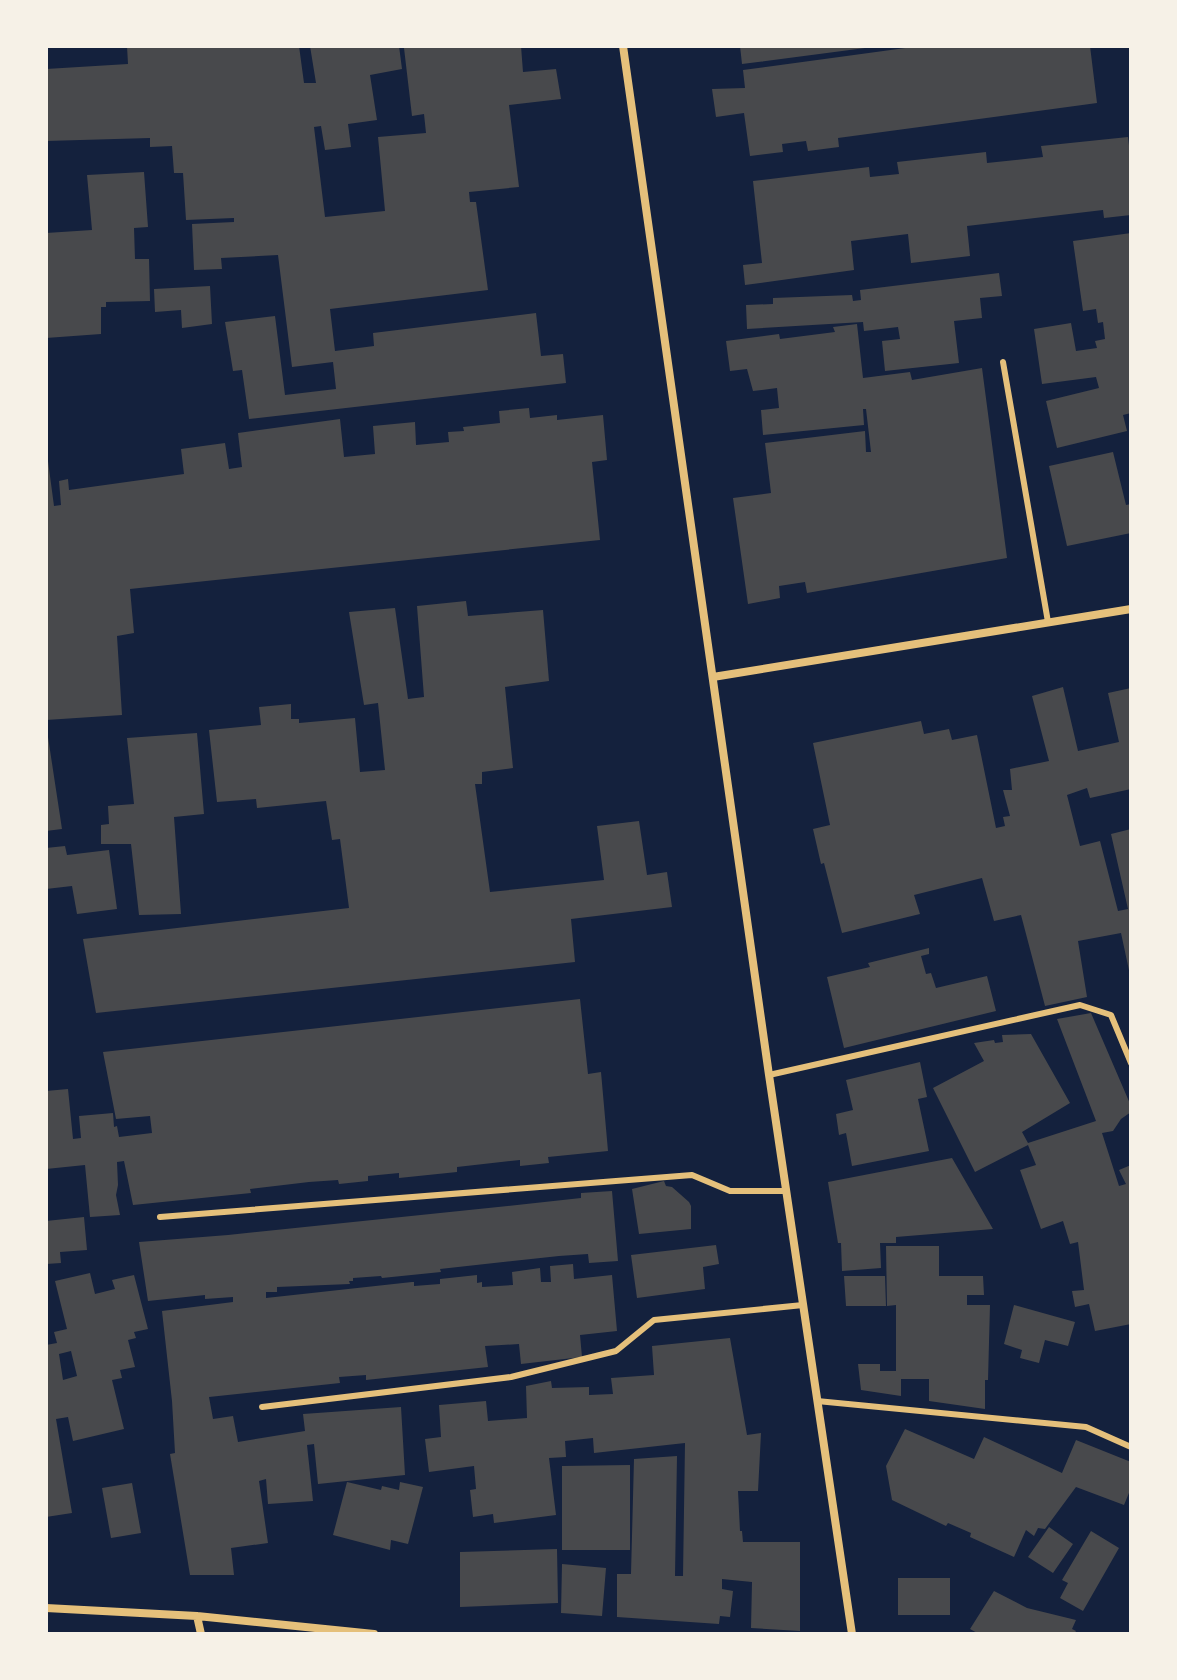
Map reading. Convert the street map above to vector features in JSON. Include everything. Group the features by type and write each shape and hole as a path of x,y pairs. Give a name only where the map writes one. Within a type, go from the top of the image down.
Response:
{"street":[{"path":"623,46 852,1634"},
{"path":"713,677 1131,609"},
{"path":"46,1608 197,1616 374,1634"},
{"path":"197,1616 201,1634"}],"lane":[{"path":"1003,362 1048,622"},
{"path":"769,1075 1080,1005 1111,1015 1131,1063"},
{"path":"160,1217 692,1175 730,1191 787,1191"},
{"path":"262,1407 511,1377 616,1351 654,1320 803,1305"},
{"path":"817,1401 1086,1427 1131,1447"}],"building":[{"path":"127,46 299,46 304,83 316,83 310,46 399,46 402,69 370,75 377,120 348,124 351,147 325,150 321,126 314,127 325,217 385,211 378,137 426,133 424,114 412,116 404,48 521,46 523,72 556,69 561,99 509,105 519,187 469,192 470,202 476,202 488,290 330,309 335,351 374,346 373,333 536,313 541,356 563,354 566,383 249,419 242,370 233,371 225,322 275,316 285,395 336,389 333,362 292,367 278,255 221,258 222,269 194,270 192,224 234,222 234,218 186,220 183,173 174,173 172,146 150,147 150,138 46,141 46,69 128,64"},
{"path":"740,46 865,46 865,48 742,64"},
{"path":"920,46 1090,46 1097,103 838,138 839,147 808,151 806,141 782,144 783,152 750,156 744,113 716,117 712,89 745,88 743,70"},
{"path":"1128,137 1131,215 1104,218 1103,210 967,226 970,256 911,263 908,234 851,241 854,270 745,285 743,265 762,263 753,181 869,167 870,177 899,174 897,162 986,152 987,163 1043,157 1041,146"},
{"path":"144,172 148,227 134,228 135,259 149,259 150,301 106,302 106,307 101,307 101,334 46,338 46,233 92,230 87,175"},
{"path":"1131,233 1131,413 1123,415 1127,431 1057,448 1046,401 1099,388 1096,377 1042,384 1034,329 1071,323 1076,351 1097,348 1095,341 1105,339 1103,322 1098,323 1096,309 1083,311 1073,241"},
{"path":"999,273 1002,296 980,298 982,318 954,321 959,363 885,371 882,341 900,339 898,327 864,331 863,322 747,329 746,305 773,304 773,298 852,295 853,301 861,300 860,290"},
{"path":"210,286 212,324 182,328 181,310 155,312 154,289"},
{"path":"857,324 863,378 910,372 912,380 982,368 1007,558 807,593 805,582 779,586 780,598 748,604 733,498 771,493 765,443 865,431 866,452 871,452 866,409 863,409 864,425 763,435 761,410 779,408 777,388 753,391 747,369 730,371 726,341 779,334 780,339 835,332 833,327"},
{"path":"529,408 530,418 557,415 557,420 603,415 607,460 592,462 600,540 130,589 134,633 117,636 122,715 46,720 46,461 54,506 61,505 59,481 68,479 69,490 184,474 181,449 225,443 229,469 242,467 238,433 340,419 344,457 375,454 373,426 415,422 416,445 449,442 448,432 500,423 499,411"},
{"path":"1113,452 1126,505 1131,504 1131,533 1067,546 1049,466"},
{"path":"466,601 468,616 543,610 549,681 505,687 513,768 482,772 482,784 475,784 490,892 604,880 597,826 639,821 647,875 667,872 672,907 571,919 575,962 96,1013 83,939 349,908 340,839 332,840 326,801 257,808 256,799 217,802 209,730 261,725 259,707 291,704 291,719 299,719 299,723 355,718 360,772 385,770 378,703 364,705 349,612 395,608 408,699 424,697 417,606"},
{"path":"1063,687 1078,751 1119,742 1108,693 1131,688 1131,789 1090,798 1087,788 1067,795 1080,846 1100,841 1118,911 1128,909 1111,834 1131,829 1131,975 1121,933 1078,941 1087,997 1045,1006 1021,915 994,921 982,878 914,895 920,914 842,933 813,829 830,825 813,743 921,721 924,734 949,729 952,740 977,735 996,828 1005,826 1003,817 1010,816 1003,790 1012,790 1010,769 1049,761 1032,696"},
{"path":"197,733 204,814 174,817 181,914 139,915 131,844 101,844 101,825 109,824 108,806 134,804 127,738"},
{"path":"46,737 62,829 46,831"},
{"path":"65,846 67,855 109,850 117,909 77,914 72,886 46,889 46,848"},
{"path":"929,948 929,954 921,956 926,974 931,973 936,988 987,976 996,1011 844,1048 827,977"},
{"path":"580,999 588,1074 601,1072 608,1151 548,1157 549,1163 520,1166 520,1160 457,1167 457,1172 399,1178 399,1173 368,1176 368,1181 339,1184 338,1180 309,1182 250,1189 251,1193 133,1205 124,1161 117,1162 116,1195 120,1215 90,1217 85,1165 46,1169 46,1091 68,1089 73,1139 81,1138 79,1116 113,1113 114,1127 117,1126 119,1137 152,1133 150,1116 116,1119 103,1052"},
{"path":"1091,1013 1131,1106 1131,1112 1121,1119 1113,1131 1102,1133 1119,1186 1126,1184 1119,1170 1131,1165 1131,1324 1095,1331 1089,1304 1075,1307 1072,1291 1084,1290 1078,1242 1070,1244 1063,1221 1041,1229 1020,1170 1036,1165 1028,1145 975,1172 933,1088 984,1061 974,1043 1003,1042 1002,1035 1031,1034 1070,1103 1022,1132 1028,1143 1096,1121 1057,1019"},
{"path":"920,1062 927,1097 918,1099 929,1151 852,1166 846,1133 839,1135 836,1114 853,1110 846,1080"},
{"path":"952,1158 993,1229 896,1237 896,1243 880,1243 881,1268 842,1271 841,1243 838,1243 828,1182"},
{"path":"664,1181 666,1186 672,1187 689,1202 691,1229 639,1234 632,1189"},
{"path":"612,1191 618,1261 589,1263 588,1254 559,1256 440,1269 441,1272 353,1278 350,1284 277,1287 277,1292 266,1292 266,1298 412,1282 414,1286 440,1284 440,1279 477,1275 477,1283 482,1282 482,1287 513,1285 512,1272 540,1268 541,1282 551,1282 550,1266 573,1264 574,1279 612,1275 617,1331 580,1335 582,1357 521,1364 519,1344 485,1346 488,1367 366,1380 366,1375 339,1377 340,1383 209,1397 213,1419 233,1416 238,1442 305,1431 303,1414 401,1407 405,1475 318,1484 314,1444 307,1445 313,1501 268,1504 266,1479 259,1481 268,1543 231,1548 234,1575 190,1575 170,1454 175,1453 162,1311 233,1302 233,1297 205,1299 205,1295 148,1301 139,1242 498,1207 581,1198 581,1193"},
{"path":"84,1217 87,1250 60,1252 61,1263 46,1264 46,1221"},
{"path":"716,1245 719,1264 703,1267 705,1289 637,1298 631,1255"},
{"path":"886,1246 939,1246 939,1276 983,1276 984,1295 967,1295 967,1305 990,1305 985,1409 929,1401 929,1379 901,1379 901,1396 861,1390 858,1364 880,1364 880,1371 896,1371 896,1305 887,1306"},
{"path":"90,1273 95,1294 115,1289 112,1280 134,1275 148,1329 134,1332 136,1338 128,1340 135,1367 120,1370 122,1378 112,1380 124,1429 73,1441 68,1417 56,1419 72,1513 46,1517 46,1345 57,1343 54,1332 67,1329 55,1281","holes":["71,1351 77,1376 63,1380 59,1354"]},
{"path":"844,1276 885,1276 886,1306 846,1306"},
{"path":"1014,1305 1075,1322 1068,1346 1045,1340 1039,1363 1020,1358 1022,1350 1004,1344"},
{"path":"730,1338 747,1435 761,1433 758,1491 738,1491 740,1531 743,1542 800,1542 800,1631 751,1628 752,1582 722,1579 722,1589 733,1591 730,1617 720,1616 719,1624 617,1617 617,1574 631,1574 634,1459 677,1456 675,1576 683,1576 685,1443 594,1453 593,1438 565,1441 566,1457 549,1458 556,1515 494,1523 493,1514 473,1517 470,1490 476,1489 474,1466 429,1472 425,1439 441,1437 439,1405 486,1401 488,1421 527,1418 526,1386 551,1381 552,1388 589,1387 589,1395 613,1394 611,1378 654,1375 652,1346"},
{"path":"905,1429 974,1459 984,1437 1062,1473 1076,1440 1131,1462 1131,1488 1124,1505 1076,1487 1045,1529 1038,1528 1034,1536 1026,1530 1014,1557 970,1537 971,1533 948,1523 946,1526 892,1500 886,1466"},
{"path":"630,1465 630,1550 562,1550 562,1466"},
{"path":"347,1482 381,1490 382,1486 399,1490 400,1482 423,1487 408,1544 391,1540 390,1550 333,1535"},
{"path":"132,1483 141,1533 111,1538 102,1488"},
{"path":"1049,1527 1073,1544 1053,1573 1028,1557"},
{"path":"1091,1531 1119,1548 1083,1611 1060,1598 1068,1583 1062,1580"},
{"path":"557,1549 558,1603 460,1607 460,1552"},
{"path":"562,1564 606,1568 602,1616 561,1613"},
{"path":"898,1578 950,1578 950,1615 898,1615"},
{"path":"994,1591 1027,1608 1076,1620 1072,1629 1076,1631 1074,1634 979,1634 970,1629"}]}
